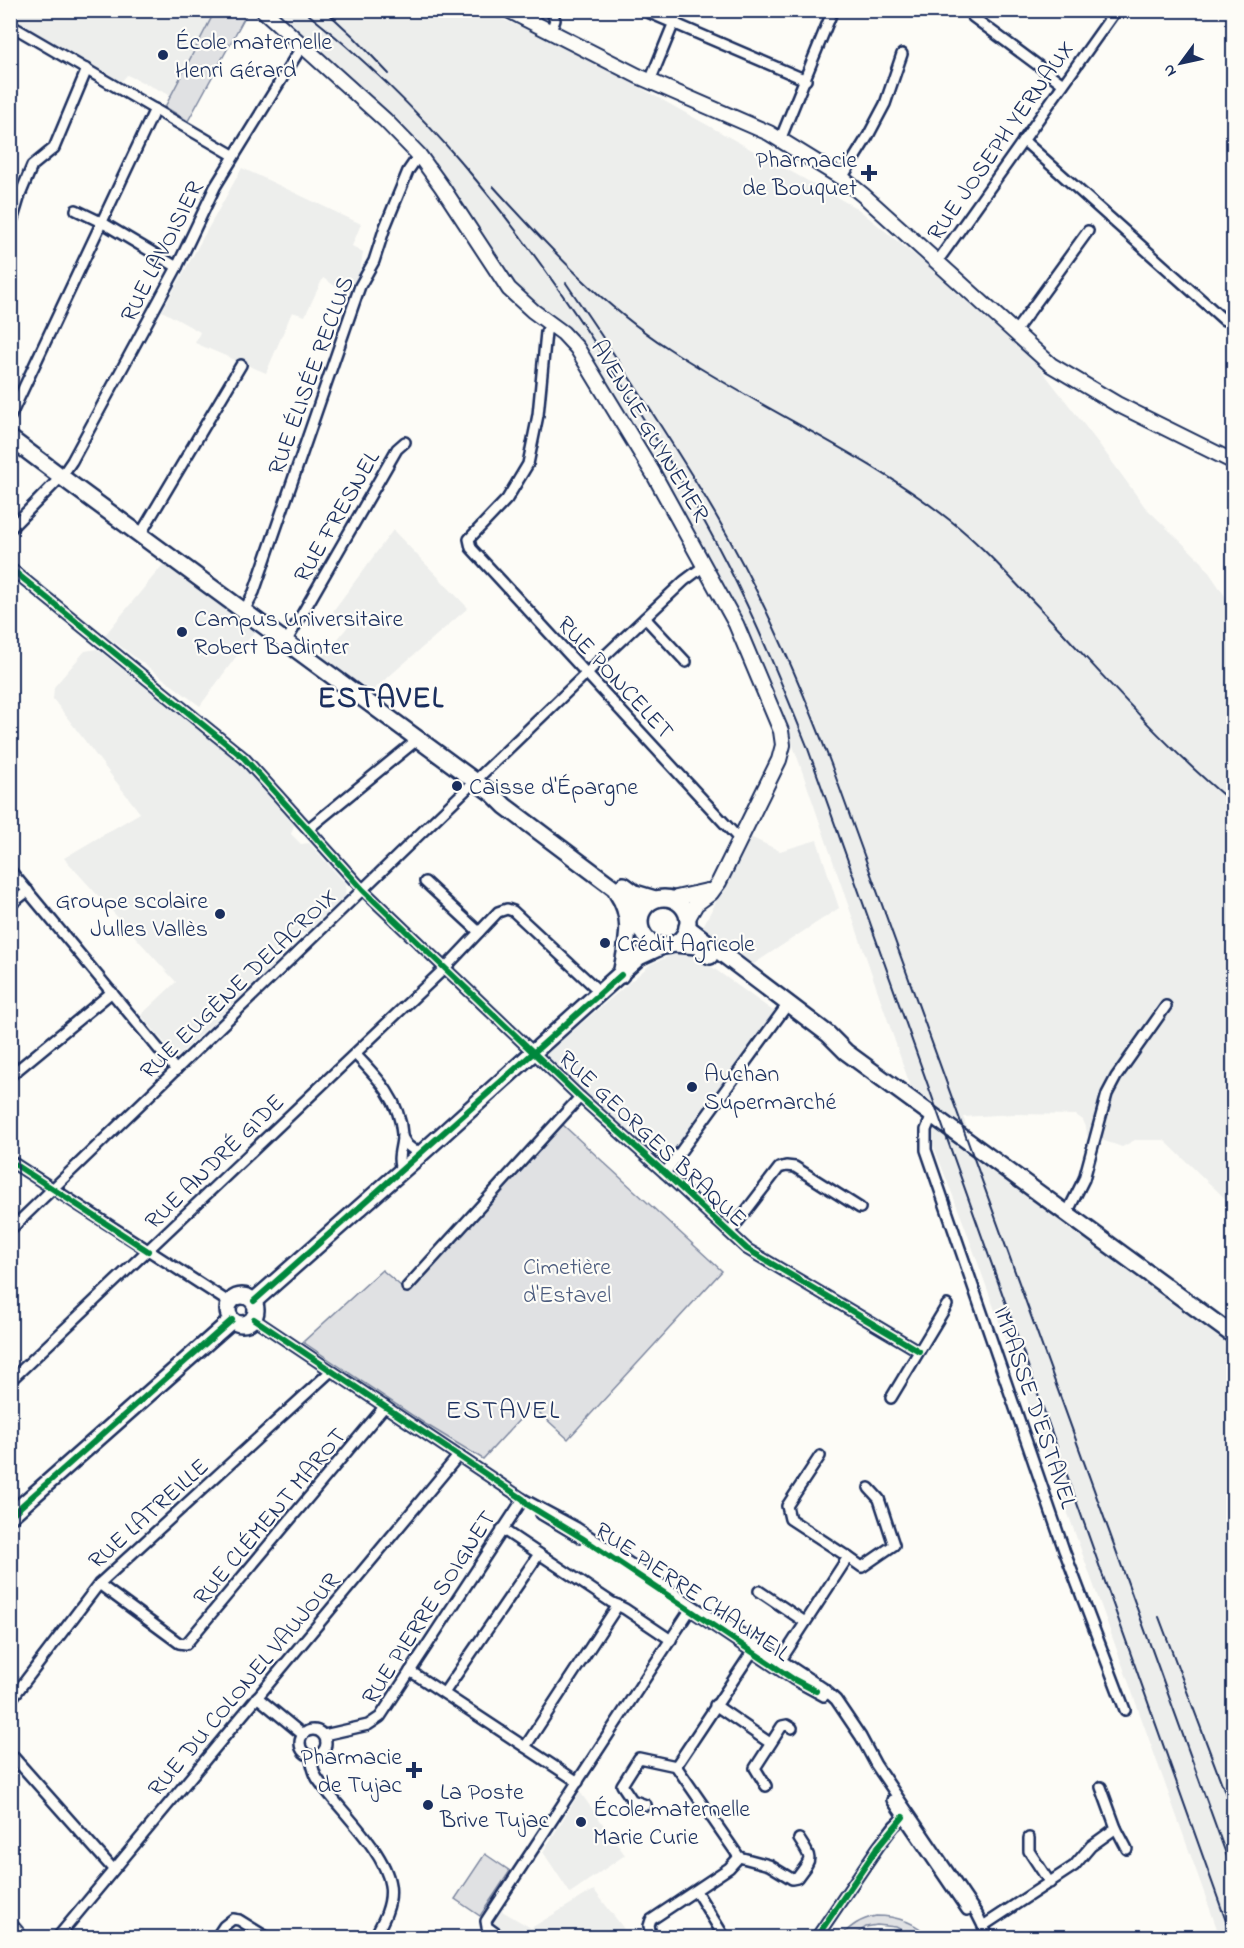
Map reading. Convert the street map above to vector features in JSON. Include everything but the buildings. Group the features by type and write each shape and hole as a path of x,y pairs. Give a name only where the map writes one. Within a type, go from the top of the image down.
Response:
{"main road":[{"name":"AVENUE GUYNEMER","path":"263,10 385,120 419,155 509,289 578,348 653,473 736,624 775,713 783,745 779,759 714,888 696,904 688,923"},
{"path":"508,10 650,81 742,120 842,178 1051,365 1086,387 1233,462"},
{"path":"10,438 494,795 505,806 612,886 634,904 650,941 668,945 697,946 786,1008"},
{"path":"494,795 510,800 634,893 655,899 672,899 696,895 714,888"},
{"path":"612,886 628,921 629,937 621,975"},
{"path":"639,957 641,924 648,903 655,899"},
{"path":"672,899 682,906 688,923 820,1038 838,1046 1233,1336"},
{"path":"254,1301 602,993 639,957 684,936 688,923"},
{"path":"246,1296 254,1301 257,1310 250,1323 241,1325 232,1320 228,1312 233,1300 246,1296"},
{"path":"10,1516 232,1320"},
{"path":"10,1925 21,1938"}],"street":[{"path":"551,10 555,20 551,31"},
{"path":"643,10 806,80"},
{"path":"650,81 679,10"},
{"path":"780,140 833,10"},
{"path":"970,10 973,17 1063,84"},
{"name":"RUE JOSEPH YERNAUX","path":"937,262 1115,11"},
{"path":"10,25 233,155"},
{"name":"RUE LAVOISIER","path":"10,529 61,477 72,461 177,267 214,187 302,46"},
{"path":"842,178 885,104 903,54"},
{"path":"10,228 32,166 54,148 87,69"},
{"path":"10,417 155,109"},
{"path":"1023,140 1224,320 1233,308"},
{"name":"RUE ÉLISÉE RECLUS","path":"244,611 254,592 360,286 374,261 408,171 419,155"},
{"path":"76,210 103,223 177,267"},
{"path":"1014,333 1088,231"},
{"name":"RUE PONCELET","path":"552,324 546,332 538,416 528,464 507,499 469,539 471,548 740,839"},
{"path":"140,535 241,365"},
{"name":"RUE FRESNEL","path":"286,642 397,449 405,442"},
{"name":"RUE EUGÈNE DELACROIX","path":"10,1230 684,580 704,566"},
{"name":"RUE GEORGES BRAQUE","path":"10,568 244,758 363,890 580,1097 747,1250 919,1351"},
{"path":"645,618 686,662"},
{"path":"308,829 418,739"},
{"path":"10,870 176,1070"},
{"path":"425,882 479,932"},
{"path":"10,905 28,891"},
{"name":"RUE ANDRÉ GIDE","path":"10,1381 445,968 498,912 507,909 513,911 602,993"},
{"path":"10,1076 112,992"},
{"path":"1067,1213 1084,1179 1107,1094 1116,1077 1166,1006"},
{"path":"665,1173 786,1008"},
{"path":"355,1054 379,1080 395,1104 402,1137 412,1162"},
{"path":"407,1287 580,1097"},
{"name":"IMPASSE D'ESTAVEL","path":"932,1115 926,1130 926,1150 1064,1550 1125,1710"},
{"path":"402,1137 399,1158 412,1162"},
{"path":"10,1161 230,1303"},
{"path":"730,1232 779,1168 786,1166 795,1167 860,1208"},
{"path":"891,1398 947,1305"},
{"name":"RUE PIERRE CHAUMEIL","path":"254,1319 523,1499 577,1528 692,1607 752,1652 824,1696 837,1709 857,1740 869,1765 948,1869 989,1938"},
{"name":"RUE LATREILLE","path":"10,1701 99,1584 331,1371"},
{"name":"RUE CLÉMENT MAROT","path":"99,1584 179,1643 186,1644 191,1641 385,1406"},
{"name":"RUE DU COLONEL VAUJOUR","path":"57,1938 459,1455"},
{"path":"820,1456 787,1506 790,1519 862,1567 894,1545 879,1499 869,1488"},
{"name":"RUE PIERRE SOIGNET","path":"324,1735 374,1723 523,1499"},
{"path":"502,1529 671,1640"},
{"path":"444,1693 539,1554"},
{"path":"768,1662 781,1660 848,1557"},
{"path":"759,1591 805,1622"},
{"path":"525,1747 618,1605"},
{"path":"502,1938 487,1927 486,1921 692,1607"},
{"name":"RUE PIERRE CHAUMEIL","path":"692,1607 781,1660 823,1688 836,1700 983,1938"},
{"path":"676,1766 752,1652 748,1639"},
{"path":"410,1671 578,1782"},
{"path":"257,1697 302,1734"},
{"path":"715,1705 770,1743"},
{"path":"766,1786 755,1768 782,1726 787,1725 792,1728"},
{"path":"311,1729 324,1735 325,1748 316,1756 305,1754 299,1744 302,1734 311,1729"},
{"path":"10,1753 113,1869"},
{"path":"310,1756 316,1776 377,1854 385,1870 390,1885 390,1901 386,1916 374,1938"},
{"path":"646,1805 632,1800 622,1785 639,1758 676,1766 739,1857 769,1865 792,1879 796,1878 810,1860 810,1856 799,1839"},
{"path":"1101,1787 1116,1828 1127,1849"},
{"path":"816,1938 878,1847 906,1815"},
{"path":"983,1926 1074,1866 1091,1846 1116,1828"},
{"path":"1029,1838 1029,1851 1050,1883"},
{"path":"652,1938 649,1926 651,1920 729,1868 739,1857"},
{"path":"696,1891 725,1938"},
{"path":"216,1938 224,1926 233,1919 239,1920 268,1938"}],"shaded area":[{"path":"11,10 215,11 172,96 127,75 122,81 117,79 11,18"},
{"path":"273,11 483,11 560,43 858,209 949,283 1040,368 1145,507 1202,562 1233,608 1233,1206 1164,1140 1135,1140 1122,1147 1087,1135 1083,1120 1076,1115 1014,1114 963,1117 969,1133 1233,1326 1233,1937 1220,1937 965,1227 911,1088 799,762 762,662 735,604 628,415 572,331 537,305 508,275 441,173 384,109"},
{"path":"242,168 361,224 352,246 363,252 358,284 353,298 323,278 305,316 292,312 266,373 195,343 200,332 162,311"},
{"path":"393,530 468,608 372,691 322,659 349,625 333,611"},
{"name":"Campus Universitaire Robert Badinter","path":"166,561 257,628 200,706 105,635"},
{"name":"Groupe scolaire Julles Vallès","path":"97,649 237,761 294,825 291,834 301,844 309,843 346,884 345,896 306,933 299,932 276,952 279,960 178,1056 141,1015 176,982 64,858 140,813 53,699 54,687 85,651"},
{"path":"750,837 780,851 817,840 839,908 746,969 700,932"},
{"path":"691,952 776,1013 663,1166 545,1055 651,964 674,954"},
{"name":"École maternelle Marie Curie","path":"580,1792 625,1855 570,1893 543,1852"},
{"path":"594,1890 624,1929 612,1938 491,1938 486,1934 502,1911 531,1928"}],"green space":[{"path":"215,11 248,11 188,121 165,107"},
{"name":"Cimetière d'Estavel","path":"562,1124 722,1271 568,1439 532,1406 483,1459 427,1425 303,1342 382,1270 408,1292"},
{"path":"485,1854 510,1871 480,1916 455,1899"},
{"path":"876,1916 905,1921 918,1927 930,1937 915,1937 896,1927 877,1925 866,1927 852,1937 840,1937 856,1924"}],"railway":[{"path":"303,10 389,85 428,125 499,209 565,299 648,426 697,508 738,586 807,746 1232,1938"},
{"path":"325,10 389,74"},
{"path":"493,186 575,273 643,331 703,370 883,473 961,529 1000,567 1153,729 1234,804"},
{"path":"566,283 660,425 714,512 763,604 805,699 831,764 1234,1876"},
{"path":"1159,1617 1234,1816"}],"cycle path":[{"path":"10,568 244,758 363,890 580,1097 747,1249 919,1351"},
{"path":"254,1301 621,975"},
{"path":"10,1161 148,1251"},
{"path":"254,1319 523,1499 528,1505 582,1538 793,1679 816,1691"},
{"path":"10,1516 232,1320"},
{"path":"816,1938 878,1847 903,1817"}],"place":[{"name":"École maternelle Henri Gérard","path":"163,55"},
{"name":"Pharmacie de Bouquet","path":"869,173"},
{"name":"Campus Universitaire Robert Badinter","path":"182,632"},
{"name":"Caisse d'Épargne","path":"457,786"},
{"name":"Groupe scolaire Julles Vallès","path":"220,914"},
{"name":"Crédit Agricole","path":"605,943"},
{"name":"Auchan Supermarché","path":"692,1087"},
{"name":"Pharmacie de Tujac","path":"414,1770"},
{"name":"La Poste Brive Tujac","path":"428,1805"},
{"name":"École maternelle Marie Curie","path":"581,1822"}],"district":[{"name":"ESTAVEL","path":"381,697"},
{"name":"ESTAVEL","path":"503,1409"}]}
